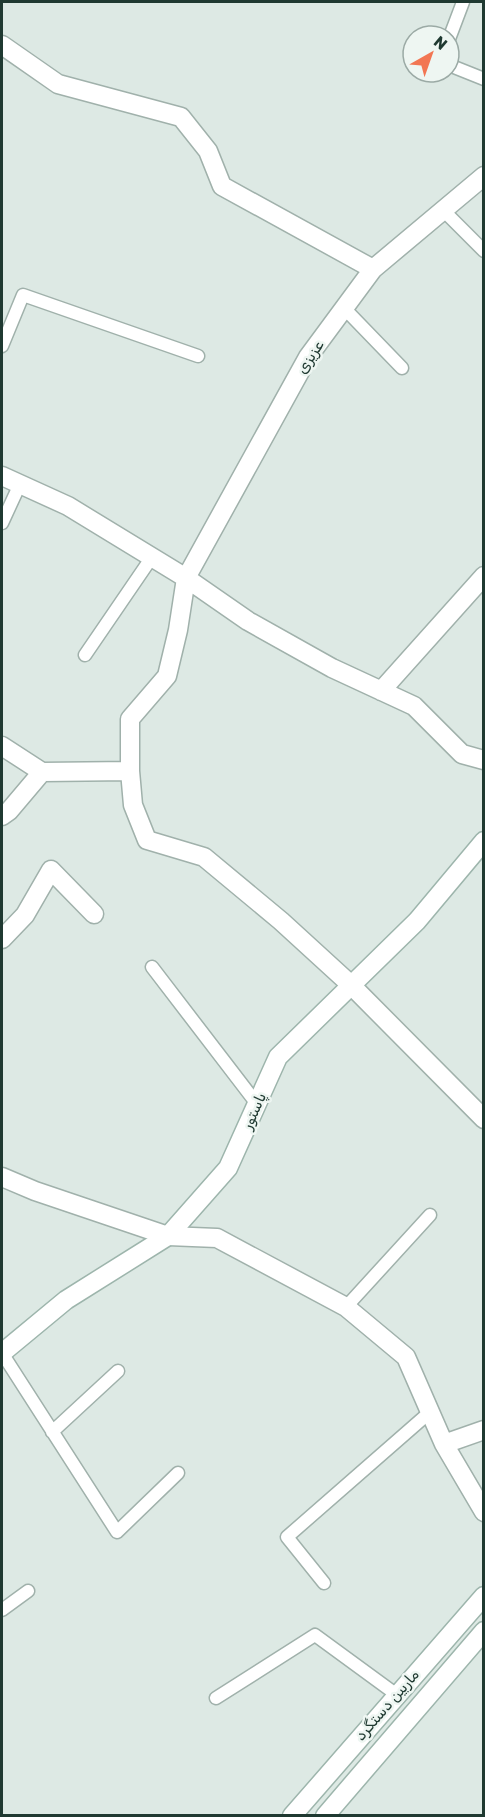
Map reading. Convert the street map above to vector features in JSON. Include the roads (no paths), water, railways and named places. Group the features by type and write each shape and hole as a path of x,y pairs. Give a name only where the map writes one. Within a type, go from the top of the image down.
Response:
{"street":[{"path":"2,45 58,84 181,117 208,151 222,186 373,269"},
{"name":"عزیزی","path":"186,578 308,357 344,308 373,269 483,177"},
{"path":"2,476 68,506 186,578 248,621 332,668 414,706 462,754 483,760"},
{"path":"381,691 483,576"},
{"path":"186,578 178,630 167,676 130,719 130,771 133,805 147,840 204,857 281,921 351,985 483,1119"},
{"path":"2,746 42,772 130,771"},
{"path":"2,816 9,811 42,772"},
{"name":"پاستور","path":"2,1353 66,1300 168,1236 228,1168 278,1057 417,921 483,841"},
{"path":"2,939 25,915 51,870 94,914"},
{"path":"2,1178 168,1236 218,1238 346,1307 406,1357 444,1444 483,1512"},
{"path":"444,1444 483,1430"},
{"name":"ماربین دستگرد","path":"292,1815 483,1596"},
{"name":"ماربین دستگرد","path":"325,1815 483,1631"}],"lane":[{"path":"455,24 463,2"},
{"path":"461,70 483,79"},
{"path":"443,210 483,250"},
{"path":"2,346 23,295 198,356"},
{"path":"344,308 402,368"},
{"path":"2,523 20,484"},
{"path":"85,655 152,557"},
{"path":"152,967 257,1104"},
{"path":"346,1307 430,1215"},
{"path":"2,1353 117,1532 178,1473"},
{"path":"52,1432 118,1371"},
{"path":"324,1583 287,1537 430,1412"},
{"path":"2,1610 28,1591"},
{"path":"216,1698 315,1635 397,1695"}]}
